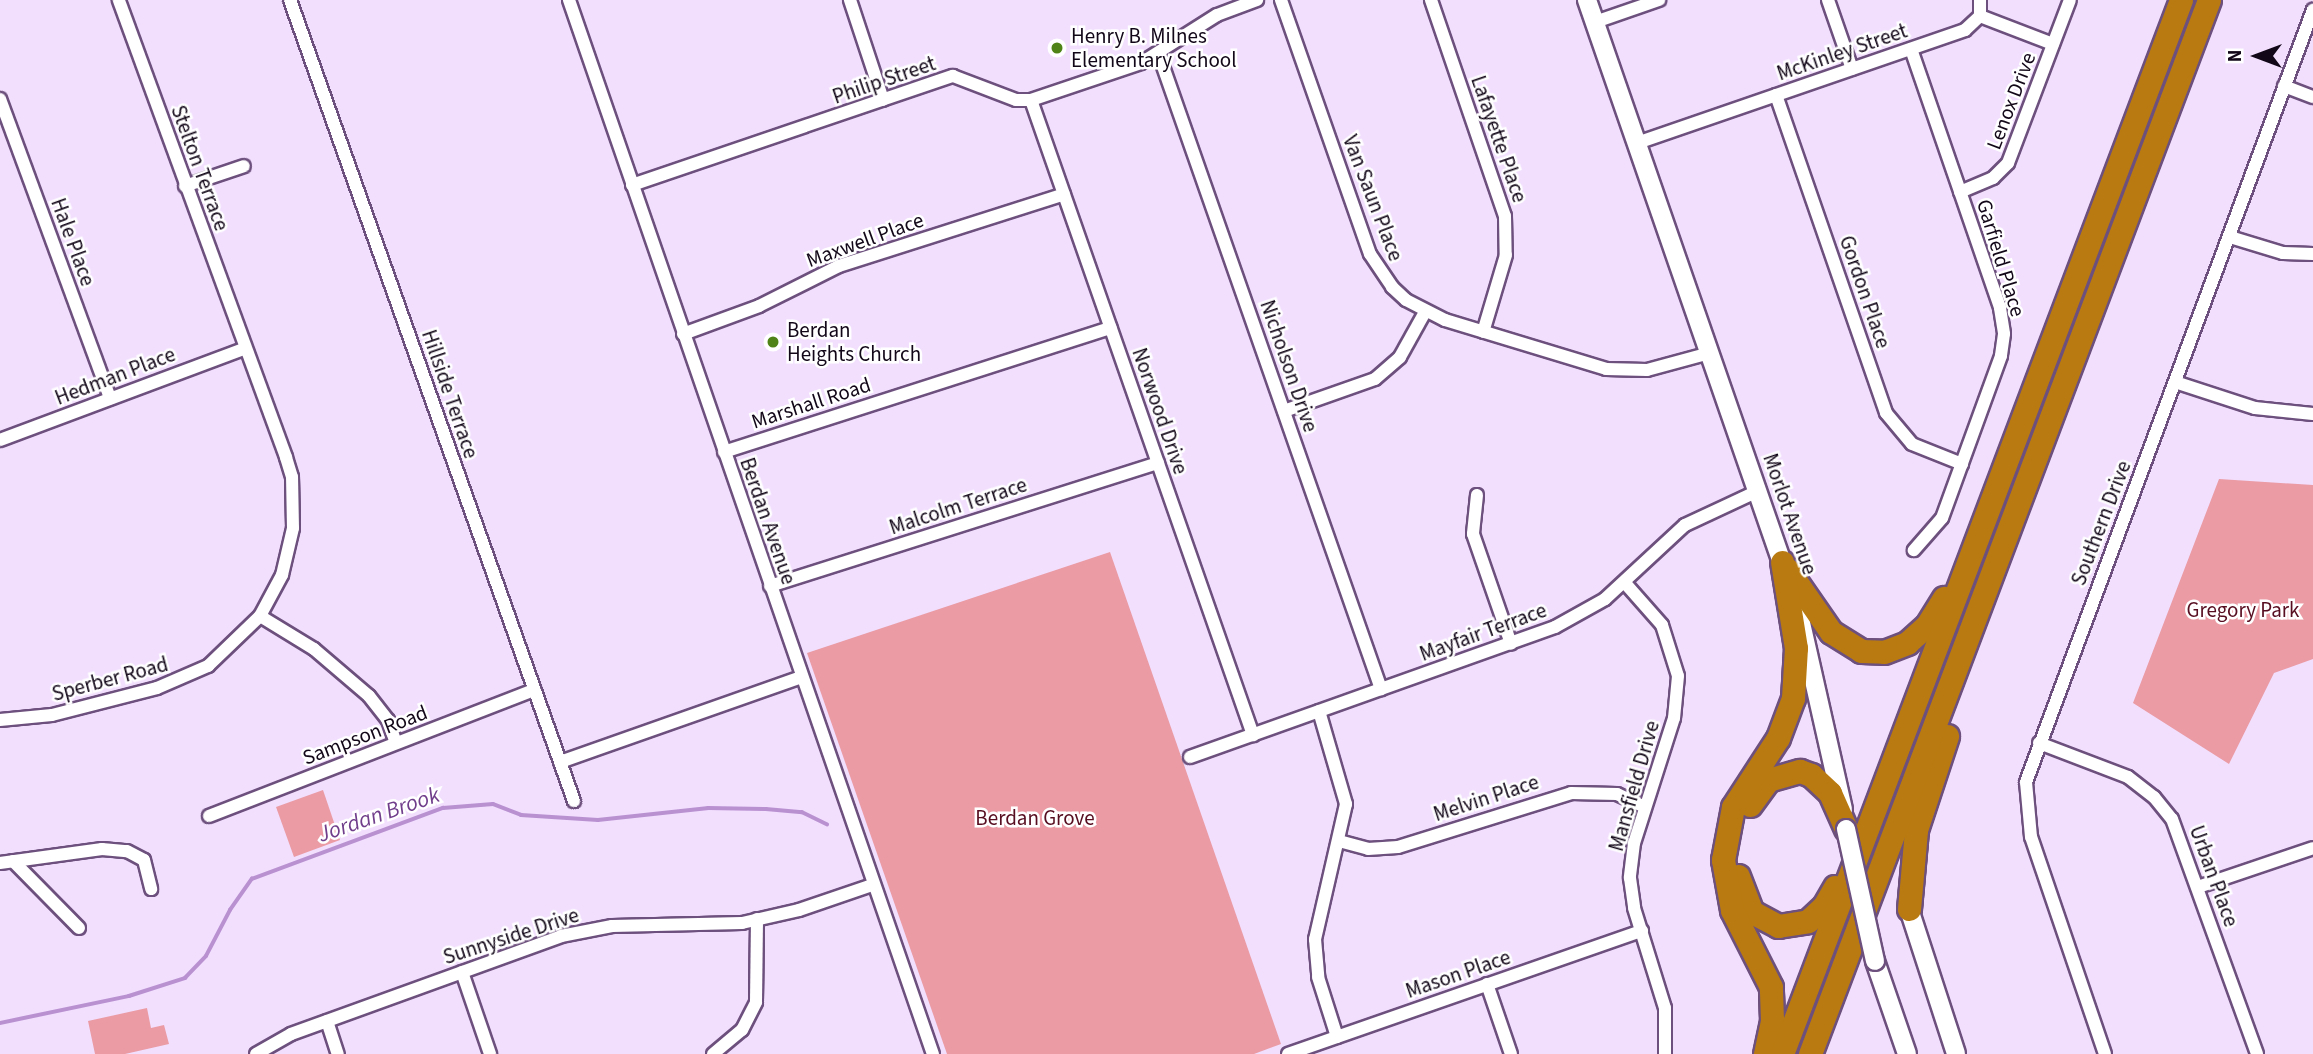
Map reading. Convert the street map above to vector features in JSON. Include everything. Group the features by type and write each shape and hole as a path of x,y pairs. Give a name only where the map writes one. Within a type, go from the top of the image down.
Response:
{"highway":[{"path":"1782,1054 2181,0"},
{"path":"1810,1054 2208,0"},
{"path":"1909,909 1912,850 1921,809 2013,545 2052,416"},
{"path":"1782,562 1840,640 1861,651 1884,652 1907,643 1927,625 1986,515"},
{"path":"1765,1054 1772,1020 1771,986 1732,910 1723,860 1733,807 1781,732 1793,698 1796,648 1782,562"},
{"path":"1846,830 1836,802 1811,775 1789,771 1768,780 1746,812 1738,844 1740,891 1752,912 1778,926 1798,925 1817,914 1831,896 1886,780"}],"street":[{"name":"Stelton Terrace","path":"119,0 244,349"},
{"name":"Hillside Terrace","path":"290,0 573,801"},
{"name":"Berdan Avenue","path":"569,0 872,885 933,1054"},
{"path":"849,0 883,100"},
{"path":"1031,100 1159,55 1216,15 1257,0"},
{"name":"Van Saun Place","path":"1281,0 1370,254 1392,288 1425,312 1606,369 1647,370 1710,353"},
{"name":"Lafayette Place","path":"1431,0 1506,216 1506,255 1483,332"},
{"name":"Morlot Avenue","path":"1587,0 1782,562 1815,674 1875,961 1907,1054"},
{"path":"1595,22 1659,0"},
{"path":"1828,0 1852,69"},
{"path":"1980,0 1980,16 2053,44"},
{"name":"Lenox Drive","path":"1960,192 1993,178 2008,163 2070,0"},
{"name":"Southern Drive","path":"2105,1054 2027,819 2026,782 2313,10"},
{"name":"McKinley Street","path":"1637,143 1965,30 1980,16"},
{"name":"Garfield Place","path":"1911,48 2000,308 2004,334 2001,356 1935,531 1914,550"},
{"name":"Nicholson Drive","path":"1159,55 1381,689"},
{"name":"Philip Street","path":"632,185 953,76 1016,100 1031,100"},
{"path":"2284,86 2313,97"},
{"name":"Gordon Place","path":"1776,95 1886,413 1912,444 1962,464"},
{"name":"Hale Place","path":"0,99 110,398"},
{"name":"Norwood Drive","path":"1031,100 1253,735"},
{"path":"185,186 244,166"},
{"name":"Maxwell Place","path":"683,334 760,306 832,268 1064,194"},
{"path":"2230,237 2283,253 2313,254"},
{"path":"1284,411 1375,379 1400,357 1425,312"},
{"name":"Marshall Road","path":"724,452 1111,328"},
{"name":"Hedman Place","path":"0,440 244,349"},
{"name":"Sperber Road","path":"0,719 52,715 167,685 226,653 260,616 289,553 294,505 286,457 244,349"},
{"path":"2175,382 2255,408 2313,414"},
{"name":"Malcolm Terrace","path":"771,586 1158,463"},
{"name":"Mayfair Terrace","path":"1190,757 1511,643 1581,614 1625,583 1685,525 1758,491"},
{"path":"1477,495 1474,534 1511,643"},
{"name":"Mansfield Drive","path":"1625,583 1662,625 1678,676 1674,718 1634,843 1630,878 1642,931 1665,1008 1665,1054"},
{"path":"260,616 314,649 369,696 388,720 396,743"},
{"path":"560,762 802,677"},
{"name":"Sampson Road","path":"209,816 534,690"},
{"path":"1318,711 1344,788 1339,841 1321,896 1315,939 1318,977 1337,1037"},
{"name":"Urban Place","path":"2039,743 2128,777 2148,791 2172,819 2257,1054"},
{"name":"Melvin Place","path":"1339,841 1368,849 1398,847 1571,793 1617,794 1645,807"},
{"path":"2198,887 2313,848"},
{"path":"7,862 102,849 136,854 148,869 150,890"},
{"path":"7,862 79,928"},
{"name":"Sunnyside Drive","path":"256,1054 291,1034 584,930 716,926 757,919 872,885"},
{"path":"1909,909 1955,1054"},
{"path":"713,1054 742,1030 756,1002 757,919"},
{"name":"Mason Place","path":"1287,1054 1642,931"},
{"path":"462,972 490,1054"},
{"path":"1487,984 1511,1054"},
{"path":"327,1021 338,1054"}],"green space":[{"name":"Gregory Park","path":"2219,479 2313,485 2313,659 2274,673 2229,764 2133,703"},
{"name":"Berdan Grove","path":"1110,552 1281,1044 1254,1054 947,1054 807,653"},
{"path":"323,790 340,840 294,857 276,807"},
{"path":"147,1008 151,1028 164,1025 169,1044 125,1054 95,1054 88,1021"}],"waterway":[{"name":"Jordan Brook","path":"0,1023 129,996 185,978 206,956 230,910 252,879 443,808 493,804 521,815 598,820 708,808 766,809 802,812 827,824"}],"place":[{"name":"Henry B. Milnes Elementary School","path":"1057,48"},
{"name":"Berdan Heights Church","path":"773,342"}]}
